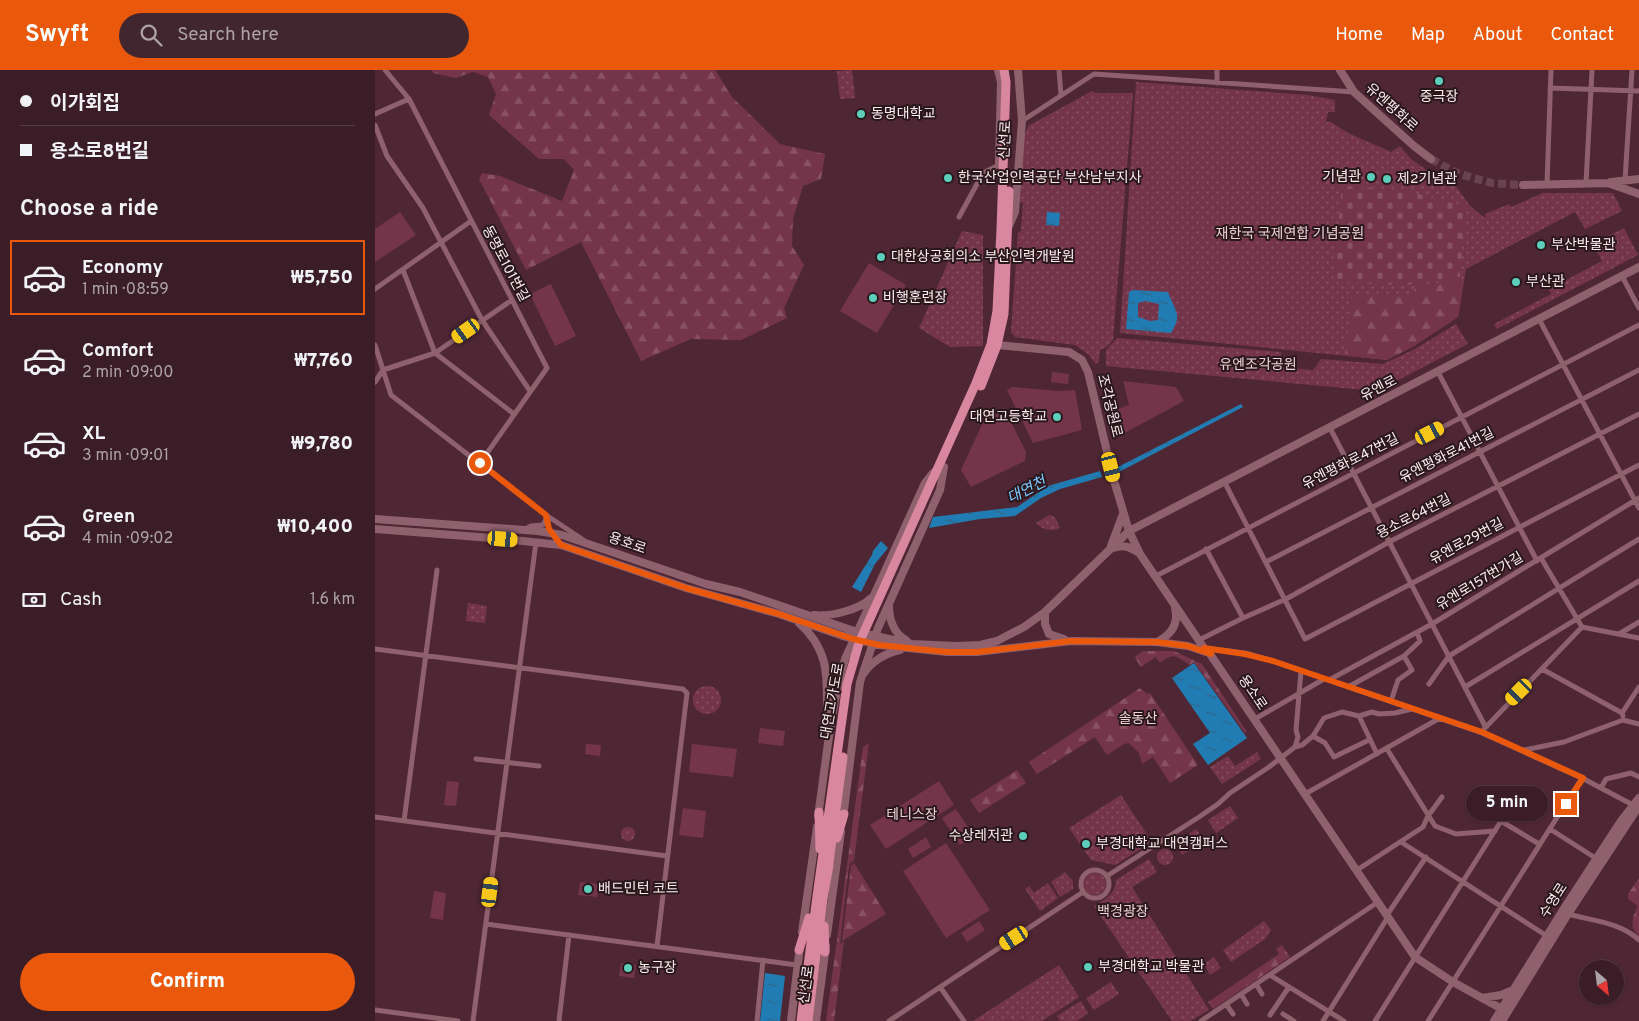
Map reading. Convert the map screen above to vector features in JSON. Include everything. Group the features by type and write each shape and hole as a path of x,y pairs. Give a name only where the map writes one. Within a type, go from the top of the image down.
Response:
{"highway":[{"path":"941,467 988,370 997,345 1004,314 1006,82 1004,70"},
{"name":"신선로","path":"1004,230 1011,81 1009,70"},
{"path":"941,467 991,344 997,311 1004,230"},
{"name":"대연고가도로","path":"824,869 836,813 853,685 864,645 941,467"},
{"path":"819,812 824,869"},
{"path":"801,1021 824,869 836,813"},
{"path":"799,950 820,898"},
{"path":"820,898 825,952"},
{"path":"808,1021 820,898"}],"main road":[{"path":"998,70 1001,82 997,211 1004,230"},
{"name":"신선로","path":"1004,230 1015,212 1022,122 1018,70"},
{"name":"유엔평화로","path":"1340,70 1354,92 1431,159"},
{"path":"1523,185 1608,183 1639,178"},
{"path":"1608,183 1639,194"},
{"name":"유엔로","path":"1111,548 1129,532 1639,267"},
{"name":"조각공원로","path":"997,345 1069,352 1082,360 1088,372 1123,514 1129,532 1141,554"},
{"path":"827,740 839,681 874,595 925,483 941,467"},
{"name":"신선로","path":"816,1021 825,952 836,813 860,682 889,603 940,490 941,467"},
{"path":"860,682 865,671 878,659 896,650 909,646 980,645 997,641 1024,627 1045,612 1111,548 1123,514"},
{"name":"용호로","path":"375,519 562,535 706,584 740,592 802,613 846,629 858,636"},
{"name":"용호로","path":"375,530 561,545 686,588 858,636"},
{"path":"1111,548 1121,545 1127,546 1141,554 1204,648 1211,654"},
{"path":"652,576 649,573 650,570 669,571"},
{"path":"686,588 709,590 710,587 706,584"},
{"path":"802,613 817,616 836,613 859,606 867,602 874,595"},
{"path":"889,603 889,613 895,630 900,638 909,646"},
{"path":"1157,642 1166,637 1176,623 1175,604"},
{"path":"1045,612 1045,624 1049,634 1071,641"},
{"path":"836,613 846,629"},
{"path":"796,620 816,641 824,659 827,675 827,740"},
{"path":"858,636 947,652 977,652 1071,641 1157,642 1188,646 1211,654"},
{"name":"용소로","path":"1211,654 1415,957 1453,982 1502,1009"},
{"name":"신선로","path":"791,1021 827,740"},
{"name":"수영로","path":"1501,1021 1636,806 1639,798"},
{"name":"수영로","path":"1494,1021 1597,859 1636,806"},
{"path":"1482,998 1501,995 1515,989"}],"street":[{"name":"동명로101번길","path":"385,70 409,99 547,368 480,463"},
{"path":"1059,70 1061,95"},
{"path":"1137,70 1137,77"},
{"path":"1217,70 1217,83"},
{"path":"1547,184 1551,70"},
{"path":"1587,183 1592,70"},
{"path":"1625,180 1632,70"},
{"path":"1022,122 1094,72 1137,77 1354,92"},
{"path":"1550,88 1639,91"},
{"path":"375,114 409,99"},
{"path":"375,125 387,156 423,208 482,320 530,391"},
{"path":"959,217 983,173 999,165"},
{"path":"375,289 471,222"},
{"path":"403,270 435,353 514,414"},
{"path":"1622,276 1639,308"},
{"path":"375,382 383,370 435,353 512,300"},
{"path":"1539,319 1621,474 1637,499 1639,508"},
{"name":"유엔평화로47번길","path":"1156,576 1639,325"},
{"path":"375,346 391,395 480,463 546,517 590,544"},
{"name":"유엔평화로41번길","path":"1266,562 1639,370"},
{"path":"1438,372 1519,527 1583,627 1639,638"},
{"name":"용소로64번길","path":"1199,640 1286,599 1389,542 1639,414"},
{"path":"1330,428 1485,726"},
{"name":"유엔로29번길","path":"1286,599 1305,639 1639,465"},
{"path":"1225,483 1286,599"},
{"name":"유엔로157번가길","path":"1255,719 1299,693 1432,624 1637,499"},
{"path":"521,530 531,526 543,525 546,517"},
{"path":"546,517 549,529 561,545"},
{"path":"552,533 553,527 557,525 563,526"},
{"path":"1429,684 1449,656 1639,538"},
{"path":"473,1021 536,542"},
{"path":"1206,549 1243,618"},
{"path":"404,821 437,570"},
{"path":"1465,687 1639,581"},
{"path":"1619,634 1639,622"},
{"path":"1482,732 1485,726 1583,627"},
{"path":"1348,687 1404,656 1420,641 1417,632"},
{"path":"1204,648 1245,654 1301,670 1482,732 1583,778 1636,806"},
{"path":"375,649 683,689 687,693 657,946"},
{"path":"1391,701 1398,680 1412,670 1404,656"},
{"path":"1541,669 1623,713"},
{"path":"1295,746 1298,737 1296,730 1301,670"},
{"path":"1623,720 1623,713 1639,687"},
{"path":"1107,876 1205,813 1229,793 1295,746 1313,736 1324,718 1342,712 1359,716 1372,712 1379,714 1395,713 1413,709"},
{"path":"1359,716 1377,754"},
{"path":"1305,794 1440,718"},
{"path":"1523,750 1564,742 1623,720 1639,724"},
{"path":"1313,736 1325,743 1334,757 1369,740"},
{"path":"1387,749 1435,826 1456,834 1495,831"},
{"path":"476,759 539,766"},
{"path":"1601,788 1606,779 1631,773 1639,777"},
{"path":"1428,1021 1539,844 1583,778"},
{"path":"1357,870 1423,827 1428,816 1443,797"},
{"path":"375,817 667,856"},
{"path":"1375,1021 1501,821 1539,844"},
{"path":"1550,830 1597,859"},
{"path":"1401,842 1547,936"},
{"path":"1323,1021 1426,857"},
{"path":"1098,870 1107,876 1109,889 1102,896 1094,898 1083,892 1081,881 1087,872 1098,870"},
{"path":"889,1021 1083,892"},
{"path":"1201,1021 1378,902"},
{"path":"1568,914 1587,920 1620,926 1631,932 1639,940"},
{"path":"486,924 797,964"},
{"path":"559,1021 569,935"},
{"path":"757,1021 763,960"},
{"path":"1270,975 1344,1021"},
{"path":"1256,984 1262,994"},
{"path":"941,987 964,1021"},
{"path":"1270,1015 1289,987"},
{"path":"1241,994 1247,1004"},
{"path":"1226,1004 1233,1014"},
{"path":"375,1010 458,1021"},
{"path":"1283,1014 1294,1021"}],"green space":[{"path":"431,70 715,70 732,97 780,144 825,154 821,179 803,186 793,219 792,246 804,265 784,308 787,318 741,340 691,339 641,361 581,242 526,270 479,179 482,173 500,176 562,201 574,170 564,159 539,159 489,115 496,94 488,77 473,72 456,78 433,73"},
{"path":"852,70 855,98 840,99 837,71"},
{"name":"재한국 국제연합 기념공원","path":"1136,82 1308,95 1335,100 1335,112 1328,112 1326,122 1331,122 1348,133 1391,152 1400,146 1411,159 1438,178 1456,186 1470,206 1485,218 1485,214 1509,204 1511,207 1543,193 1613,193 1622,211 1585,229 1575,212 1466,269 1458,317 1414,346 1387,360 1120,333"},
{"path":"1092,91 1095,93 1133,93 1113,340 1107,347 1100,350 1099,361 1096,364 1088,354 1075,345 1015,337 1011,332 1018,233 1021,231 1023,203 1020,202 1023,140 1028,126"},
{"path":"1342,186 1402,190 1465,206 1460,277 1405,285 1333,282"},
{"path":"400,212 416,235 375,262 375,229"},
{"path":"1624,228 1638,255 1497,329 1494,324 1551,294 1549,289 1602,261 1593,244"},
{"path":"962,231 983,235 983,346 950,347 919,328"},
{"name":"비행훈련장","path":"869,263 906,285 877,333 840,311"},
{"path":"1464,279 1458,317 1414,346 1387,360 1345,355 1352,296 1414,297 1415,286"},
{"path":"551,284 576,336 555,346 530,294"},
{"name":"유엔조각공원","path":"1456,324 1468,344 1377,391 1106,366 1106,350 1117,338 1281,352 1281,367 1313,370 1321,359 1383,364 1415,349"},
{"path":"1052,372 1069,374 1068,384 1051,382"},
{"path":"1123,381 1176,387 1184,401 1119,436 1112,411 1129,405"},
{"path":"1012,387 1057,391 1075,390 1082,430 1033,443 1007,390"},
{"path":"1004,408 1026,452 1025,461 971,487 961,470 985,418"},
{"path":"1049,515 1055,517 1060,528 1047,530 1036,523"},
{"path":"468,603 487,606 485,623 466,621"},
{"path":"1143,651 1174,651 1202,664 1247,732 1245,733 1194,662 1190,665 1172,656 1160,663 1156,657 1141,667 1135,658"},
{"path":"707,686 717,690 721,700 717,710 707,714 697,710 693,700 697,690"},
{"name":"솔동산","path":"1140,688 1147,694 1150,693 1198,765 1170,783 1153,757 1142,764 1139,753 1129,743 1124,744 1107,755 1095,737 1037,774 1029,762"},
{"path":"760,728 785,731 783,746 758,743"},
{"path":"869,743 854,861 850,863 848,873 840,944 844,941 834,1021 826,1021 863,747"},
{"path":"586,744 601,745 600,756 585,754"},
{"path":"692,744 737,749 733,777 689,772"},
{"path":"1257,752 1261,759 1222,784 1210,767 1228,756 1235,766"},
{"path":"1017,770 1026,783 979,813 970,800"},
{"path":"447,781 459,782 456,806 444,805"},
{"name":"테니스장","path":"939,781 954,805 886,849 870,825"},
{"path":"1121,795 1152,842 1115,865 1091,860 1069,828"},
{"path":"1230,806 1238,818 1216,833 1208,820"},
{"path":"683,808 706,811 703,838 679,835"},
{"path":"956,809 974,836 960,845 942,818"},
{"path":"625,827 631,827 635,834 631,841 625,841 621,837 621,831"},
{"path":"1196,829 1204,840 1182,855 1175,843"},
{"path":"926,837 931,847 913,858 908,849"},
{"path":"946,843 990,910 946,938 903,871"},
{"path":"1165,849 1171,851 1173,857 1171,863 1165,865 1159,863 1157,857 1159,851"},
{"name":"백경광장","path":"1149,859 1157,872 1132,887 1209,1010 1190,1021 1172,1021 1094,906 1106,899 1114,889 1116,880"},
{"path":"854,863 886,914 842,941 851,866"},
{"path":"1065,872 1073,881 1073,889 1060,897 1051,882"},
{"path":"1095,873 1103,876 1106,884 1103,892 1095,895 1087,892 1084,884 1087,876"},
{"path":"1639,878 1639,936 1633,925 1634,914 1638,906 1628,899 1628,894"},
{"name":"배드민턴 코트","path":"580,882 599,884 597,897 578,895"},
{"path":"1048,883 1058,898 1040,911 1025,889 1029,886 1034,893"},
{"path":"434,891 446,893 443,920 430,918"},
{"path":"979,921 985,930 967,942 961,933"},
{"path":"1264,921 1271,930 1265,939 1231,962 1223,950"},
{"path":"1282,945 1290,957 1213,1009 1208,1002 1279,954 1276,949"},
{"path":"1214,957 1221,968 1210,975 1204,964"},
{"name":"농구장","path":"621,963 636,965 634,978 619,976"},
{"path":"1059,965 1079,997 1042,1021 973,1021"},
{"path":"1111,982 1119,994 1094,1010 1086,998"},
{"path":"1081,1001 1088,1013 1077,1021 1060,1021 1057,1016"}],"water":[{"path":"1047,212 1060,213 1059,226 1046,225"},
{"path":"1133,290 1168,292 1177,312 1177,321 1171,333 1126,329 1129,292","holes":["1146,301 1159,304 1158,320 1150,321 1138,317 1138,303"]},
{"path":"1241,404 1243,407 1119,472 1118,467"},
{"path":"1100,471 1102,477 1060,489 1041,498 1015,516 980,519 929,528 933,517 1017,507 1048,486"},
{"path":"881,541 888,548 875,564 861,592 852,587"},
{"path":"1194,663 1247,738 1208,765 1193,744 1210,733 1172,678"},
{"path":"765,973 785,976 780,1021 760,1021"}],"tunnel":[{"path":"1431,159 1459,174 1492,183 1523,185"}],"place":[{"name":"중극장","path":"1439,81"},
{"name":"동명대학교","path":"861,114"},
{"name":"기념관","path":"1371,177"},
{"name":"한국산업인력공단 부산남부지사","path":"948,178"},
{"name":"제2기념관","path":"1387,179"},
{"name":"부산박물관","path":"1541,245"},
{"name":"대한상공회의소 부산인력개발원","path":"881,257"},
{"name":"부산관","path":"1516,282"},
{"name":"비행훈련장","path":"873,298"},
{"name":"대연고등학교","path":"1057,417"},
{"name":"수상레저관","path":"1023,836"},
{"name":"부경대학교 대연캠퍼스","path":"1086,844"},
{"name":"배드민턴 코트","path":"588,889"},
{"name":"부경대학교 박물관","path":"1088,967"},
{"name":"농구장","path":"628,968"}],"route":[{"path":"480,463 546,515 547,525 556,541 561,545 686,588 779,614 853,639 906,649 977,652 1071,641 1157,642 1198,648 1211,654 1204,648 1245,654 1273,661 1482,732 1583,778 1566,804"}],"water label":[{"name":"대연천","path":"1027,491"}]}
